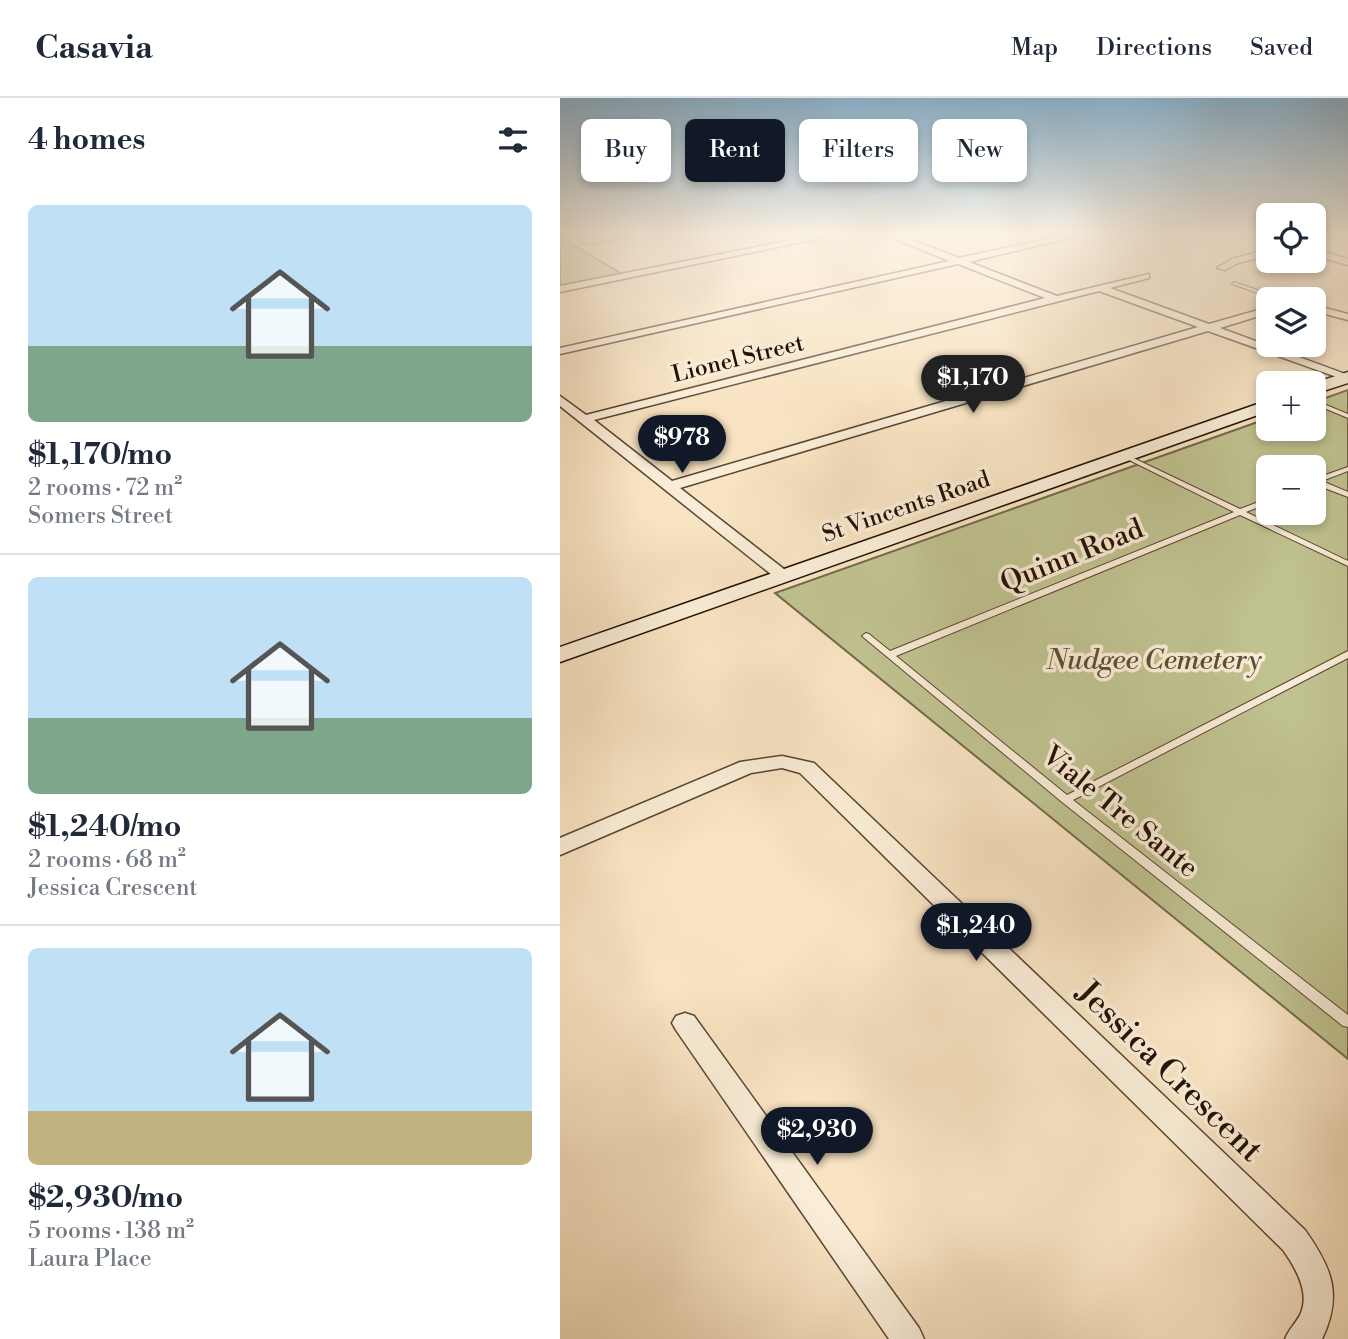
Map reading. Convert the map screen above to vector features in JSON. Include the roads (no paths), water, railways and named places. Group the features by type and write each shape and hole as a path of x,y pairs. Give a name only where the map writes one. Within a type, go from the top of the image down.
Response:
{"main road":[{"path":"1326,385 1347,378"},
{"name":"St Vincents Road","path":"560,655 1256,410"}],"street":[{"path":"560,351 829,291"},
{"path":"1035,291 1056,299"},
{"name":"Lionel Street","path":"584,419 1088,291"},
{"path":"1108,291 1347,378"},
{"path":"1326,311 1348,317"},
{"path":"668,487 1256,314"},
{"path":"560,400 783,576"},
{"name":"Jessica Crescent","path":"560,847 747,766 770,761 793,762 807,768 1294,1240 1312,1268 1320,1299 1312,1326 1301,1339"},
{"path":"685,1023 908,1339"}],"lane":[{"path":"1326,407 1348,416"},
{"path":"1125,456 1348,564"},
{"path":"1326,478 1348,469"},
{"path":"1326,486 1348,495"},
{"name":"Quinn Road","path":"892,654 1256,505"},
{"name":"Viale Tre Sante","path":"866,636 892,654 1066,800 1348,1022"},
{"path":"1066,800 1348,654"}],"park label":[{"name":"Nudgee Cemetery","path":"1154,660"}]}
